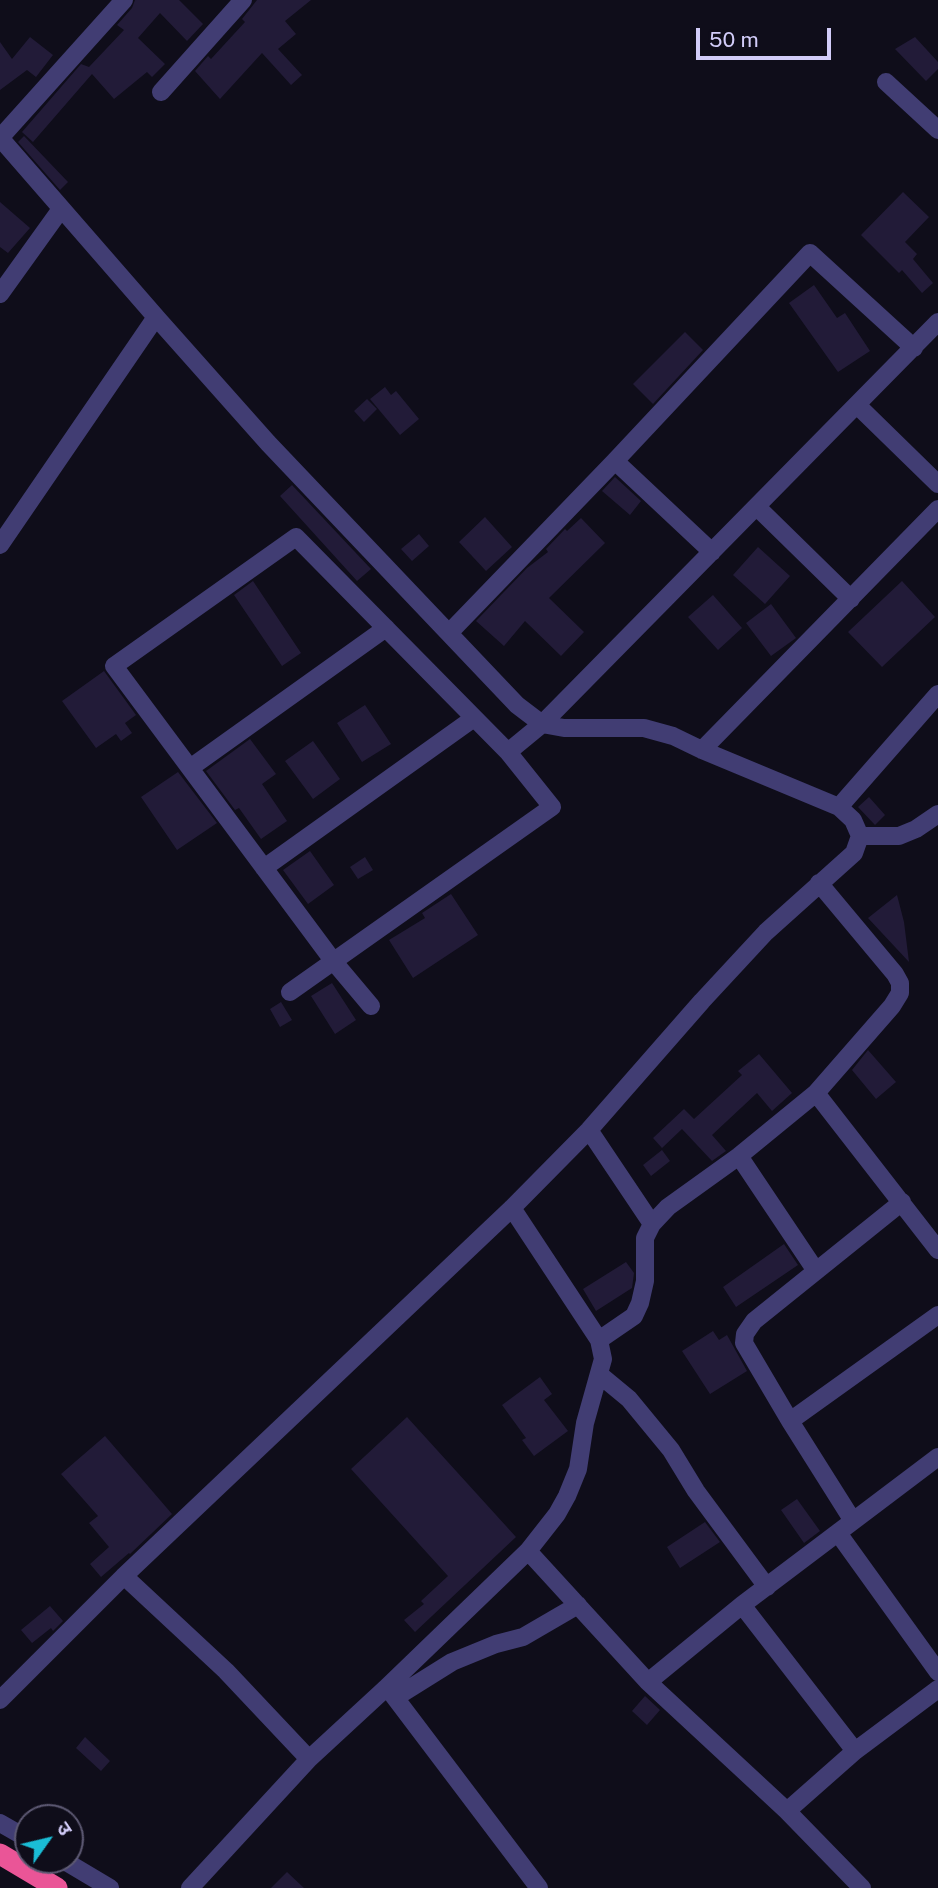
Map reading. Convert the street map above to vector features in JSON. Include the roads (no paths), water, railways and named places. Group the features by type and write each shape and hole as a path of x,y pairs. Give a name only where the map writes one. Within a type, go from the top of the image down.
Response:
{"highway":[{"path":"0,1854 57,1888"}],"street":[{"path":"0,1700 124,1576 512,1208 589,1130 766,932 854,853 860,836 853,820 839,807 673,736 644,728 564,728 542,724 517,705 268,443 156,317 0,138 124,0"},
{"path":"160,92 236,3"},
{"path":"886,82 938,130"},
{"path":"0,294 6,277 61,209"},
{"path":"450,632 810,253 914,348"},
{"path":"0,545 156,317"},
{"path":"508,752 542,724 938,322"},
{"path":"857,405 938,484"},
{"path":"615,461 712,552"},
{"path":"757,507 851,598"},
{"path":"702,750 938,509"},
{"path":"290,992 334,961 552,807 508,752 296,537 114,666 334,961 371,1006"},
{"path":"190,768 386,628"},
{"path":"839,807 938,694"},
{"path":"264,868 474,718"},
{"path":"860,836 899,836 916,829 938,814"},
{"path":"599,1340 634,1316 640,1303 645,1281 645,1238 652,1224 668,1207 738,1156 816,1093 892,1006 900,993 900,983 895,974 819,883"},
{"path":"816,1093 938,1250"},
{"path":"589,1130 652,1224"},
{"path":"738,1156 816,1271"},
{"path":"853,1521 744,1343 745,1334 754,1321 902,1202"},
{"path":"190,1888 309,1759 392,1692 528,1551 557,1514 567,1496 578,1469 585,1423 603,1359 599,1340 512,1208"},
{"path":"790,1421 938,1315"},
{"path":"600,1375 629,1399 671,1450 696,1491 767,1587"},
{"path":"648,1682 742,1605 937,1459"},
{"path":"838,1533 938,1672"},
{"path":"528,1551 648,1682 787,1811 862,1888"},
{"path":"124,1576 226,1671 309,1759"},
{"path":"392,1692 485,1648 523,1637 578,1605"},
{"path":"742,1605 855,1751"},
{"path":"787,1811 855,1751 938,1689"},
{"path":"392,1692 539,1888"},
{"path":"84,1873 110,1888"}]}
